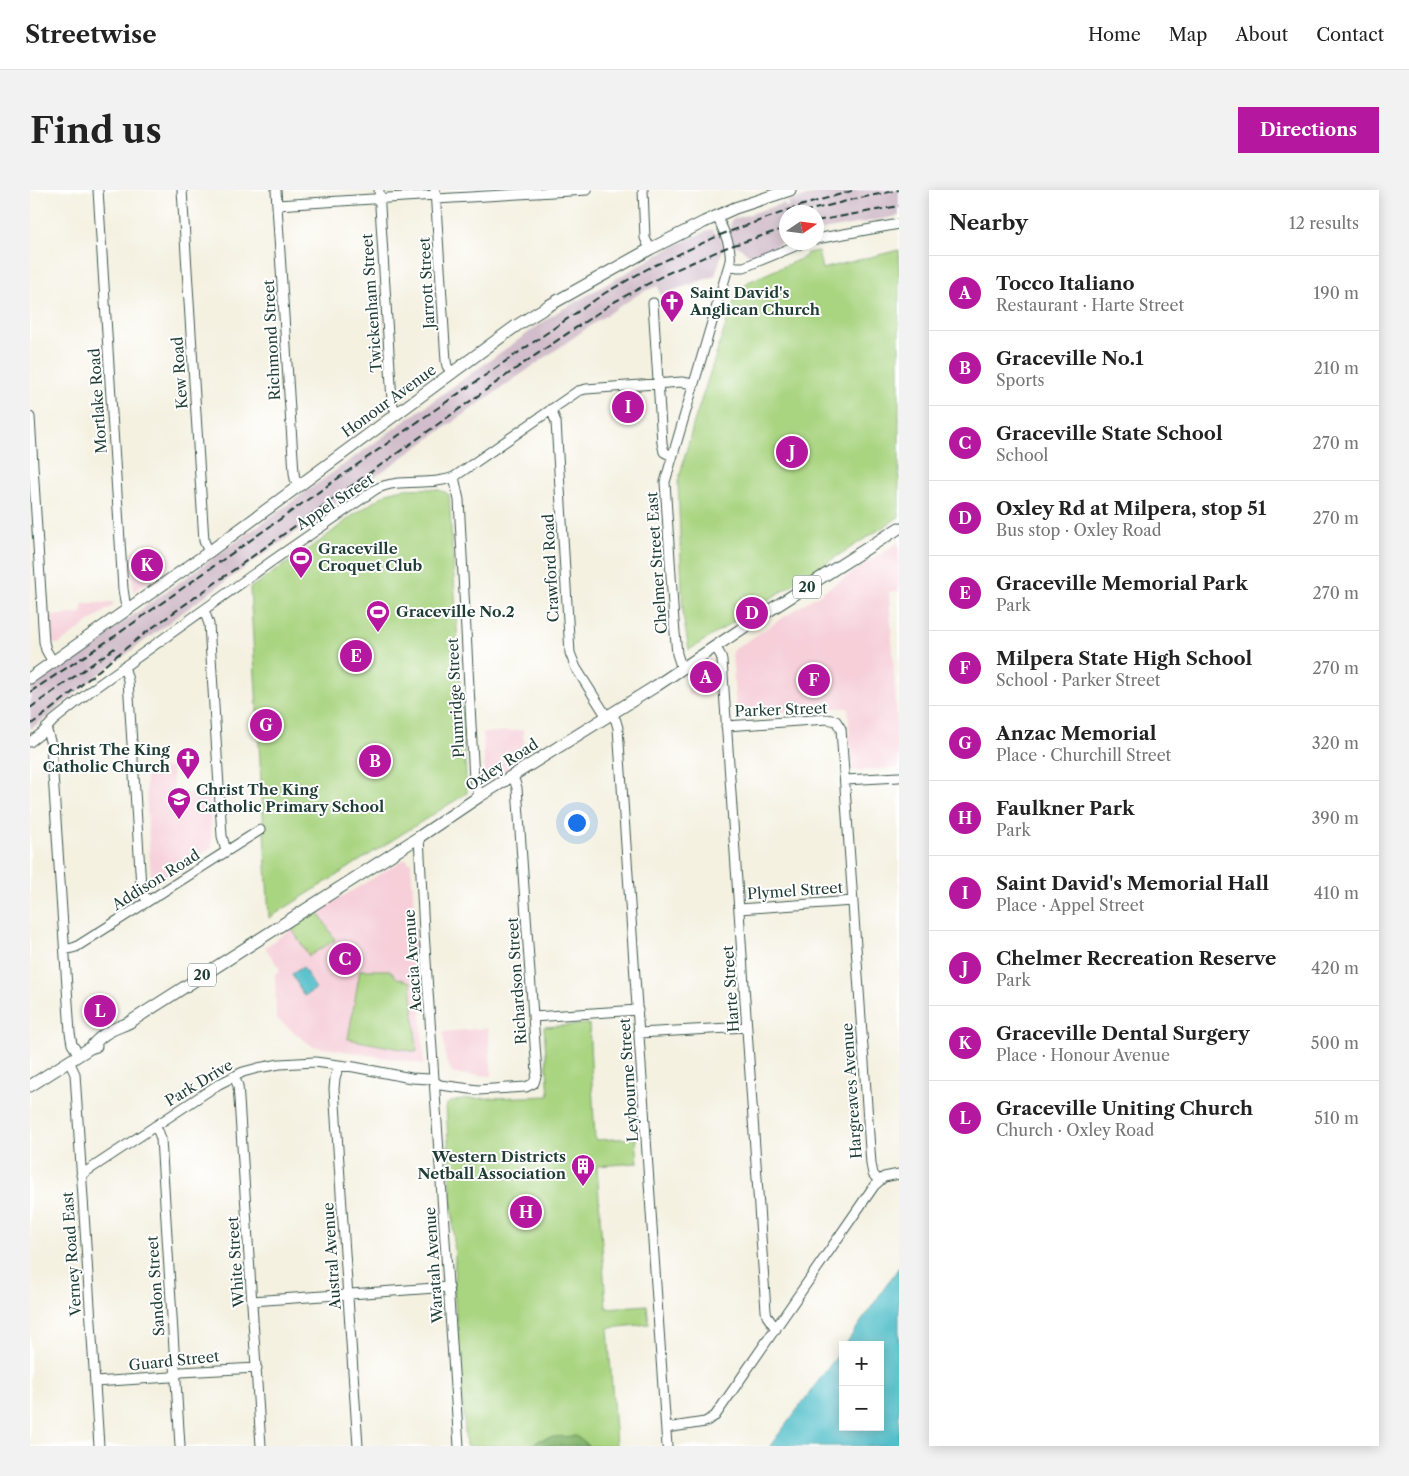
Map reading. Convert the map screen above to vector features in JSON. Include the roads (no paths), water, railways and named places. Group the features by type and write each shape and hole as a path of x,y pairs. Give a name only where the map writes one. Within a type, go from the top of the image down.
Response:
{"main road":[{"name":"Honour Avenue","path":"30,678 209,552 516,326 650,248 735,208 790,190"},
{"name":"Oxley Road","path":"30,1086 90,1048 102,1044 115,1035 121,1027 480,796 682,669 899,528"}],"street":[{"name":"Mortlake Road","path":"98,190 123,589 125,602 129,608"},
{"name":"Kew Road","path":"182,190 204,541 209,552"},
{"name":"Richmond Street","path":"276,190 294,473 299,486"},
{"path":"277,205 379,195 587,190"},
{"path":"643,190 646,240 650,248"},
{"name":"Twickenham Street","path":"379,195 392,401 398,413"},
{"name":"Jarrott Street","path":"436,195 446,361 452,373"},
{"name":"Chelmer Street East","path":"682,669 677,654 665,488 666,476 729,265 730,251 717,216"},
{"path":"824,238 899,224"},
{"path":"729,265 737,267 747,266 786,250"},
{"path":"653,303 663,448 665,453 672,456"},
{"name":"Appel Street","path":"30,742 53,721 124,666 376,489 392,484 441,480 454,477 582,389 685,382 693,384"},
{"name":"Crawford Road","path":"551,409 556,422 570,653 576,668 609,715"},
{"path":"30,417 44,642 53,662"},
{"name":"Plumridge Street","path":"454,477 459,500 474,780 480,796"},
{"path":"204,610 209,624 222,836 226,851"},
{"name":"Harte Street","path":"715,646 722,660 766,1311 767,1316 776,1328"},
{"path":"124,666 128,680 141,886 147,901"},
{"name":"Leybourne Street","path":"609,715 616,721 618,728 667,1446"},
{"name":"Parker Street","path":"726,726 823,719 836,722"},
{"name":"Hargreaves Avenue","path":"836,722 840,726 842,733 871,1164 873,1174 879,1181"},
{"path":"46,728 51,744 70,1034 72,1044 79,1055"},
{"name":"Richardson Street","path":"435,1082 440,1085 484,1090 524,1088 532,1084 537,1073 517,788 513,776"},
{"path":"844,780 899,776"},
{"name":"Addison Road","path":"65,950 76,947 260,830"},
{"name":"Acacia Avenue","path":"419,837 435,1082"},
{"name":"Plymel Street","path":"739,909 853,901"},
{"path":"533,1017 638,1010"},
{"path":"639,1033 747,1027"},
{"name":"Verney Road East","path":"68,1061 75,1074 99,1446"},
{"name":"Park Drive","path":"81,1175 214,1088 234,1076 254,1069 280,1064 315,1062 412,1078 430,1079 435,1082"},
{"name":"Austral Avenue","path":"339,1065 334,1089 358,1446"},
{"name":"White Street","path":"234,1076 238,1086 239,1098 261,1446"},
{"name":"Waratah Avenue","path":"435,1082 459,1446"},
{"name":"Sandon Street","path":"155,1126 161,1139 180,1446"},
{"path":"666,1428 701,1423 713,1418 879,1181 887,1176 899,1174"},
{"path":"252,1301 449,1287"},
{"name":"Guard Street","path":"95,1382 170,1377 181,1372 257,1368"}],"water":[{"path":"303,967 316,989 304,996 292,974"},
{"path":"899,1267 899,1446 770,1446 839,1353 839,1431 884,1431 884,1341 848,1341"}],"railway":[{"path":"30,692 115,636 426,416 605,293 649,268 720,235 800,206 855,190"},
{"path":"824,207 899,190"},
{"path":"824,220 899,206"},
{"path":"30,725 152,628 521,365 614,302 666,274 725,248 779,230"},
{"path":"30,708 116,647"}],"place":[{"name":"Saint David's Anglican Church","path":"672,323"},
{"name":"Saint David's Memorial Hall","path":"628,407"},
{"name":"Chelmer Recreation Reserve","path":"792,452"},
{"name":"Graceville Dental Surgery","path":"147,565"},
{"name":"Graceville Croquet Club","path":"301,579"},
{"name":"Oxley Rd at Milpera, stop 51","path":"752,613"},
{"name":"Graceville No.2","path":"378,633"},
{"name":"Graceville Memorial Park","path":"356,656"},
{"name":"Tocco Italiano","path":"706,677"},
{"name":"Milpera State High School","path":"814,680"},
{"name":"Anzac Memorial","path":"266,725"},
{"name":"Graceville No.1","path":"375,761"},
{"name":"Christ The King Catholic Church","path":"188,780"},
{"name":"Christ The King Catholic Primary School","path":"179,820"},
{"name":"Graceville State School","path":"345,959"},
{"name":"Graceville Uniting Church","path":"100,1011"},
{"name":"Western Districts Netball Association","path":"583,1187"},
{"name":"Faulkner Park","path":"526,1212"}]}
